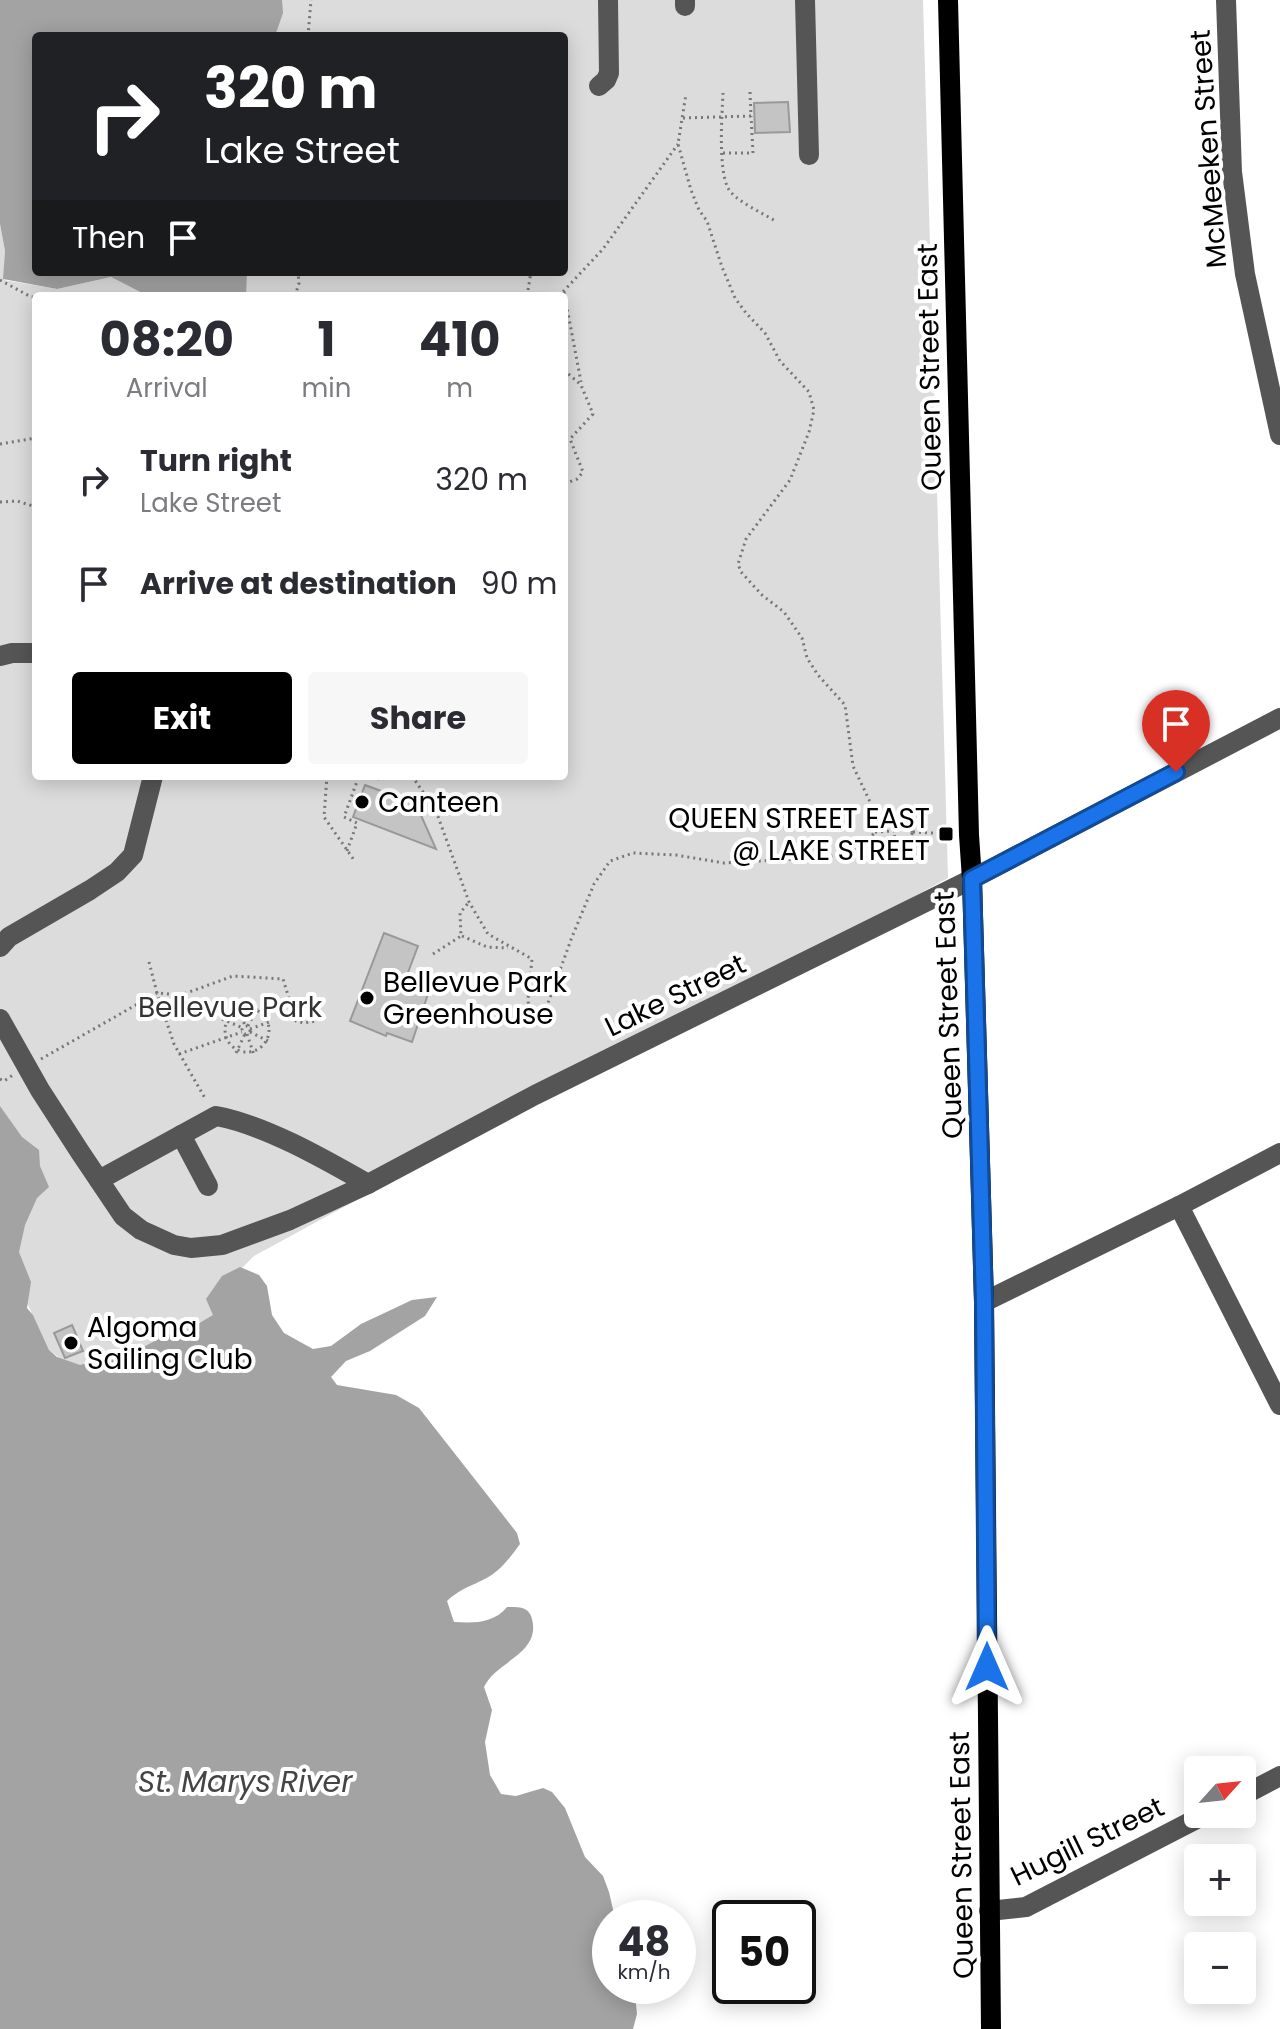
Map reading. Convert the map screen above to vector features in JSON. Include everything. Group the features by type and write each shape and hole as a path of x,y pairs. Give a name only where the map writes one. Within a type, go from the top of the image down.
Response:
{"main road":[{"name":"Queen Street East","path":"948,0 984,1302 991,2029"}],"street":[{"path":"599,86 609,73 608,0"},
{"path":"805,0 809,155"},
{"name":"McMeeken Street","path":"1226,0 1232,172 1245,274 1280,435"},
{"path":"0,656 32,653"},
{"name":"Lake Street","path":"0,1019 27,1067 123,1216 141,1230 174,1245 191,1248 222,1245 290,1220 368,1184 535,1095 972,879 1280,718"},
{"path":"0,947 9,937 117,872 133,855 152,780"},
{"path":"99,1180 216,1116 237,1120 264,1132 368,1184"},
{"path":"181,1135 208,1186"},
{"path":"984,1302 1280,1153"},
{"path":"1179,1206 1280,1405"},
{"path":"1256,1789 1280,1776"},
{"name":"Hugill Street","path":"989,1911 1026,1907 1184,1825"}],"path":[{"path":"308,32 311,0"},
{"path":"723,153 753,153 750,92"},
{"path":"723,93 723,153 728,189 775,221"},
{"path":"564,292 603,249 678,144 686,94"},
{"path":"683,118 751,116"},
{"path":"678,144 691,190 707,221 735,298 765,333 780,361 809,392 812,401 814,410 809,432 790,480 746,539 738,564 741,572 762,595 784,612 802,638 807,658 818,675 845,705 853,766 872,806 875,832"},
{"path":"0,280 32,297"},
{"path":"568,314 581,385 593,414 570,439 583,472 568,482"},
{"path":"568,374 581,385"},
{"path":"0,444 32,439"},
{"path":"0,502 17,501 32,506"},
{"path":"327,780 324,817 354,860"},
{"path":"347,851 357,823 344,817 358,780"},
{"path":"415,780 436,811 469,902 488,934 532,959 528,999 530,1025 544,1014 594,884 610,861 633,853 676,855 724,863 829,857 864,845 875,832 894,831"},
{"path":"894,831 903,823 908,824 913,832"},
{"path":"894,831 897,840 903,842 909,840 913,832"},
{"path":"913,832 969,835"},
{"path":"461,936 460,913 469,902"},
{"path":"461,936 487,947 512,948"},
{"path":"433,954 461,936"},
{"path":"149,962 165,1021 179,1054 216,1116"},
{"path":"27,1067 157,993 181,995 233,976 283,979 296,1021 316,1021"},
{"path":"239,1007 254,1053"},
{"path":"254,1053 237,1051 232,1046 226,1037 225,1020 239,1007 257,1008 270,1022"},
{"path":"237,1051 257,1008"},
{"path":"225,1020 268,1041"},
{"path":"179,1054 270,1022"},
{"path":"268,1041 270,1022"},
{"path":"254,1053 268,1041"}],"green space":[{"name":"Bellevue Park","path":"272,0 923,0 948,878 254,1256 237,1273 258,1327 89,1380 49,1350 21,1290 0,1171 0,224 5,251 4,280 57,289 111,277 140,292 32,292 32,780 568,780 568,292 234,292 236,276 568,276 568,32 268,32"}],"water":[{"path":"0,0 282,0 283,13 276,32 32,32 32,276 247,276 246,292 140,292 111,277 57,289 3,279 5,251 0,224"},
{"name":"St. Marys River","path":"0,1106 22,1137 39,1150 40,1166 49,1187 37,1198 25,1225 19,1252 31,1282 27,1308 49,1350 57,1357 80,1365 136,1351 166,1335 186,1331 213,1315 206,1299 222,1276 240,1267 259,1275 267,1286 272,1315 284,1333 313,1349 331,1346 361,1324 412,1300 437,1297 425,1316 370,1351 346,1361 331,1377 337,1385 396,1395 419,1408 517,1533 520,1544 501,1567 447,1601 454,1622 489,1619 507,1607 522,1608 532,1619 530,1641 484,1687 492,1710 485,1742 490,1775 501,1794 516,1796 543,1788 552,1792 565,1808 585,1857 603,1876 611,1900 592,1900 592,2004 636,2004 637,2014 633,2029 0,2029"}],"building":[{"path":"788,102 790,132 755,133 754,103"},
{"path":"365,785 416,804 436,849 353,817"},
{"path":"384,933 418,946 404,983 429,991 412,1042 387,1033 386,1036 350,1021"},
{"name":"Algoma Sailing Club","path":"72,1325 83,1351 65,1358 54,1333"}],"place":[{"name":"Canteen","path":"362,802"},
{"name":"QUEEN STREET EAST @ LAKE STREET","path":"946,834"},
{"name":"Bellevue Park Greenhouse","path":"367,998"},
{"name":"Algoma Sailing Club","path":"71,1343"}],"route":[{"path":"987,1667 984,1302 972,879 1176,772"}]}
